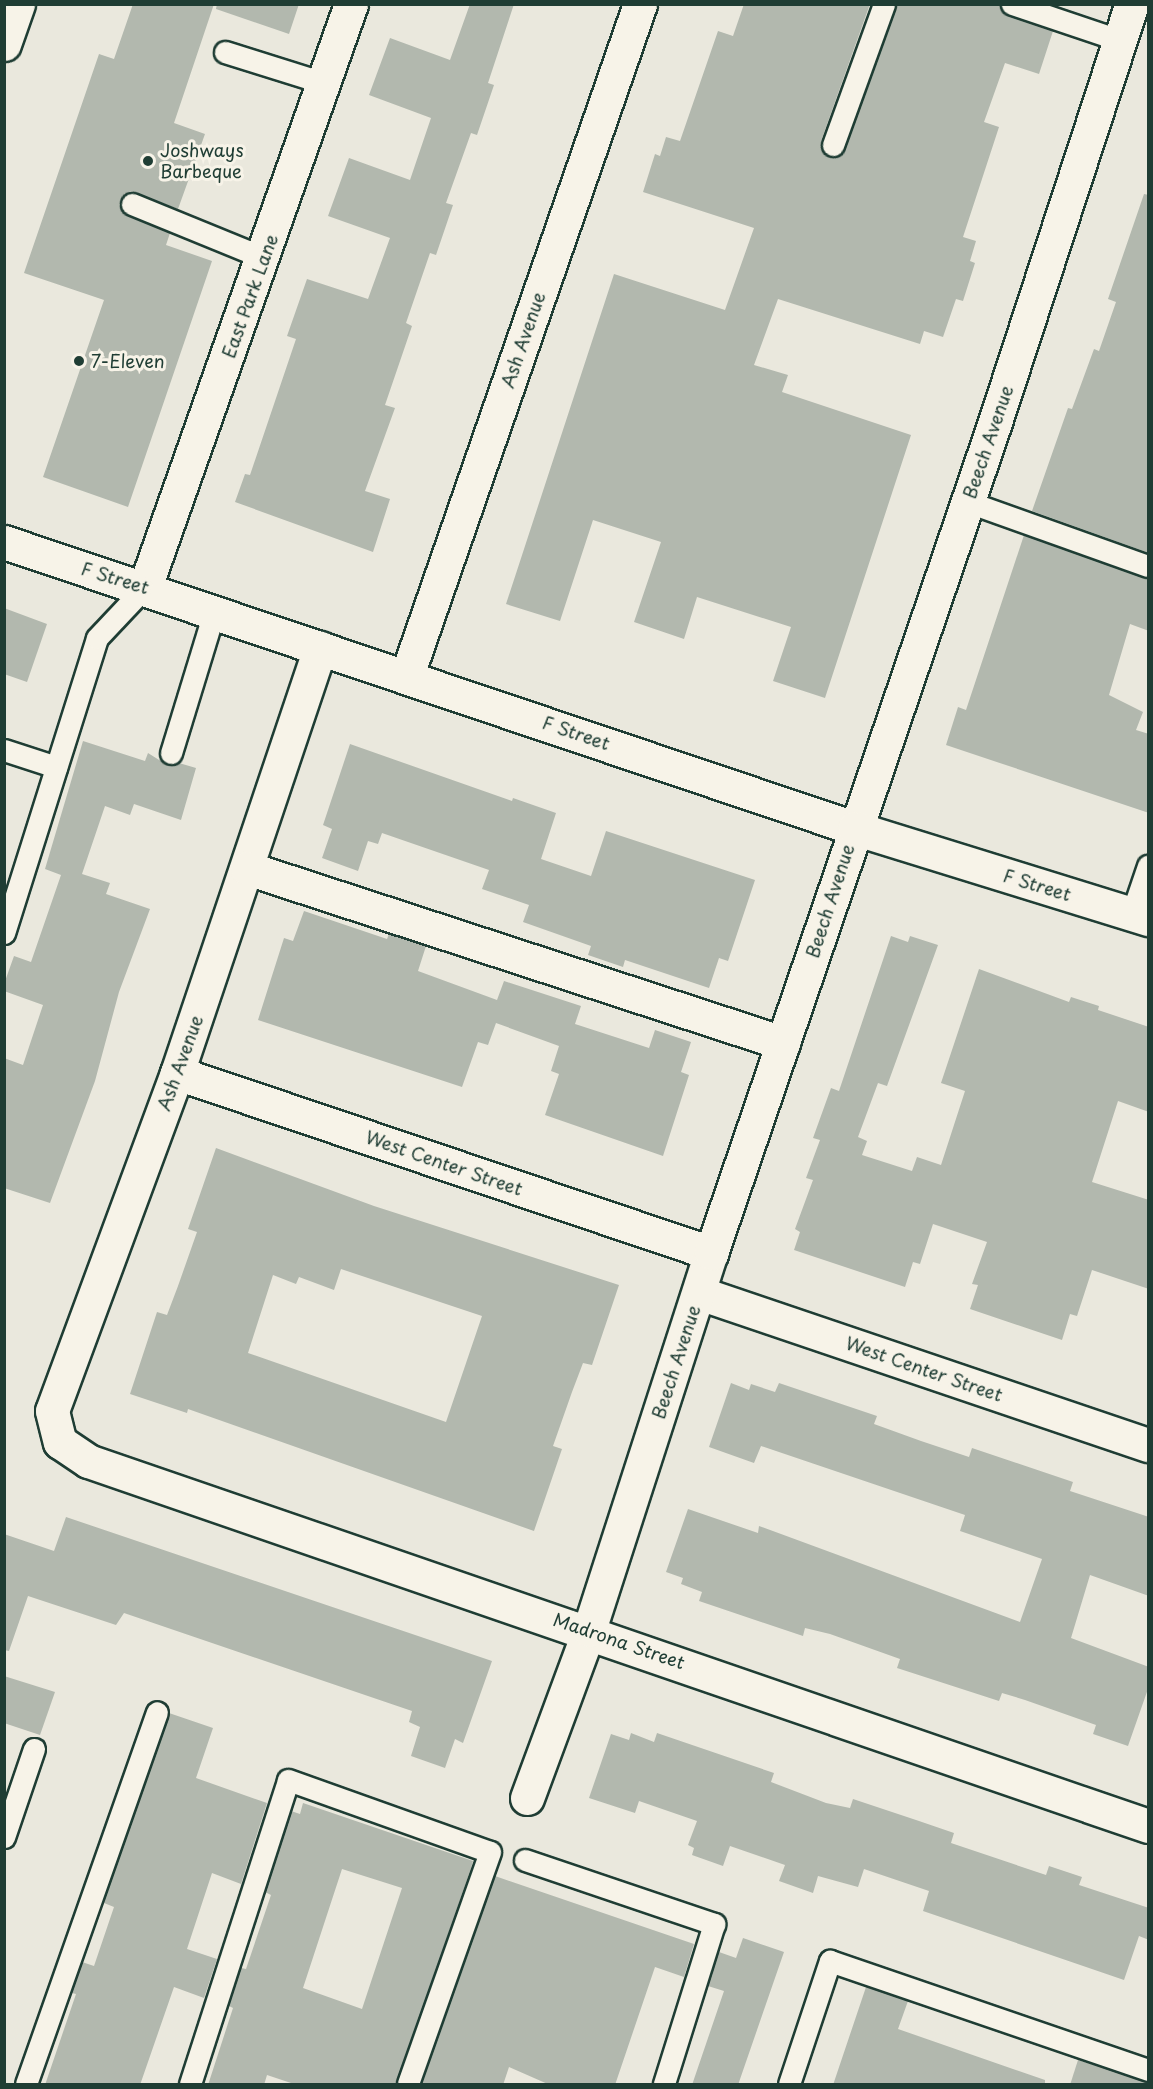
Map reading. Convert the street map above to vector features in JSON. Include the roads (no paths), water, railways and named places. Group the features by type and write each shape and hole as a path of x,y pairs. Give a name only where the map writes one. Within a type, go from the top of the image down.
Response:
{"street":[{"name":"East Park Lane","path":"145,587 264,258 351,4"},
{"name":"Ash Avenue","path":"407,675 640,4"},
{"name":"Beech Avenue","path":"527,1798 589,1630 711,1253 854,828 968,502 1132,4"},
{"path":"4,44 13,6"},
{"name":"F Street","path":"4,542 407,675 854,828 1140,916"},
{"name":"Ash Avenue","path":"88,1461 60,1442 52,1411 177,1073 320,648"},
{"path":"247,868 783,1042"},
{"name":"West Center Street","path":"177,1073 711,1253"},
{"name":"West Center Street","path":"699,1293 1149,1445"},
{"name":"Madrona Street","path":"88,1461 589,1630 1149,1826"}],"lane":[{"path":"833,145 884,4"},
{"path":"1012,4 1119,40"},
{"path":"225,52 324,83"},
{"path":"132,204 264,258"},
{"path":"968,502 1149,567"},
{"path":"4,933 97,638 145,587"},
{"path":"171,753 214,612"},
{"path":"4,750 56,767"},
{"path":"1140,916 1149,866"},
{"path":"26,2085 157,1712"},
{"path":"4,1837 34,1749"},
{"path":"189,2085 288,1780 490,1852 408,2085"},
{"path":"525,1860 714,1923 664,2085"},
{"path":"789,2085 830,1961 1149,2070"}],"place":[{"name":"Joshways Barbeque","path":"148,161"},
{"name":"7-Eleven","path":"79,361"}]}
